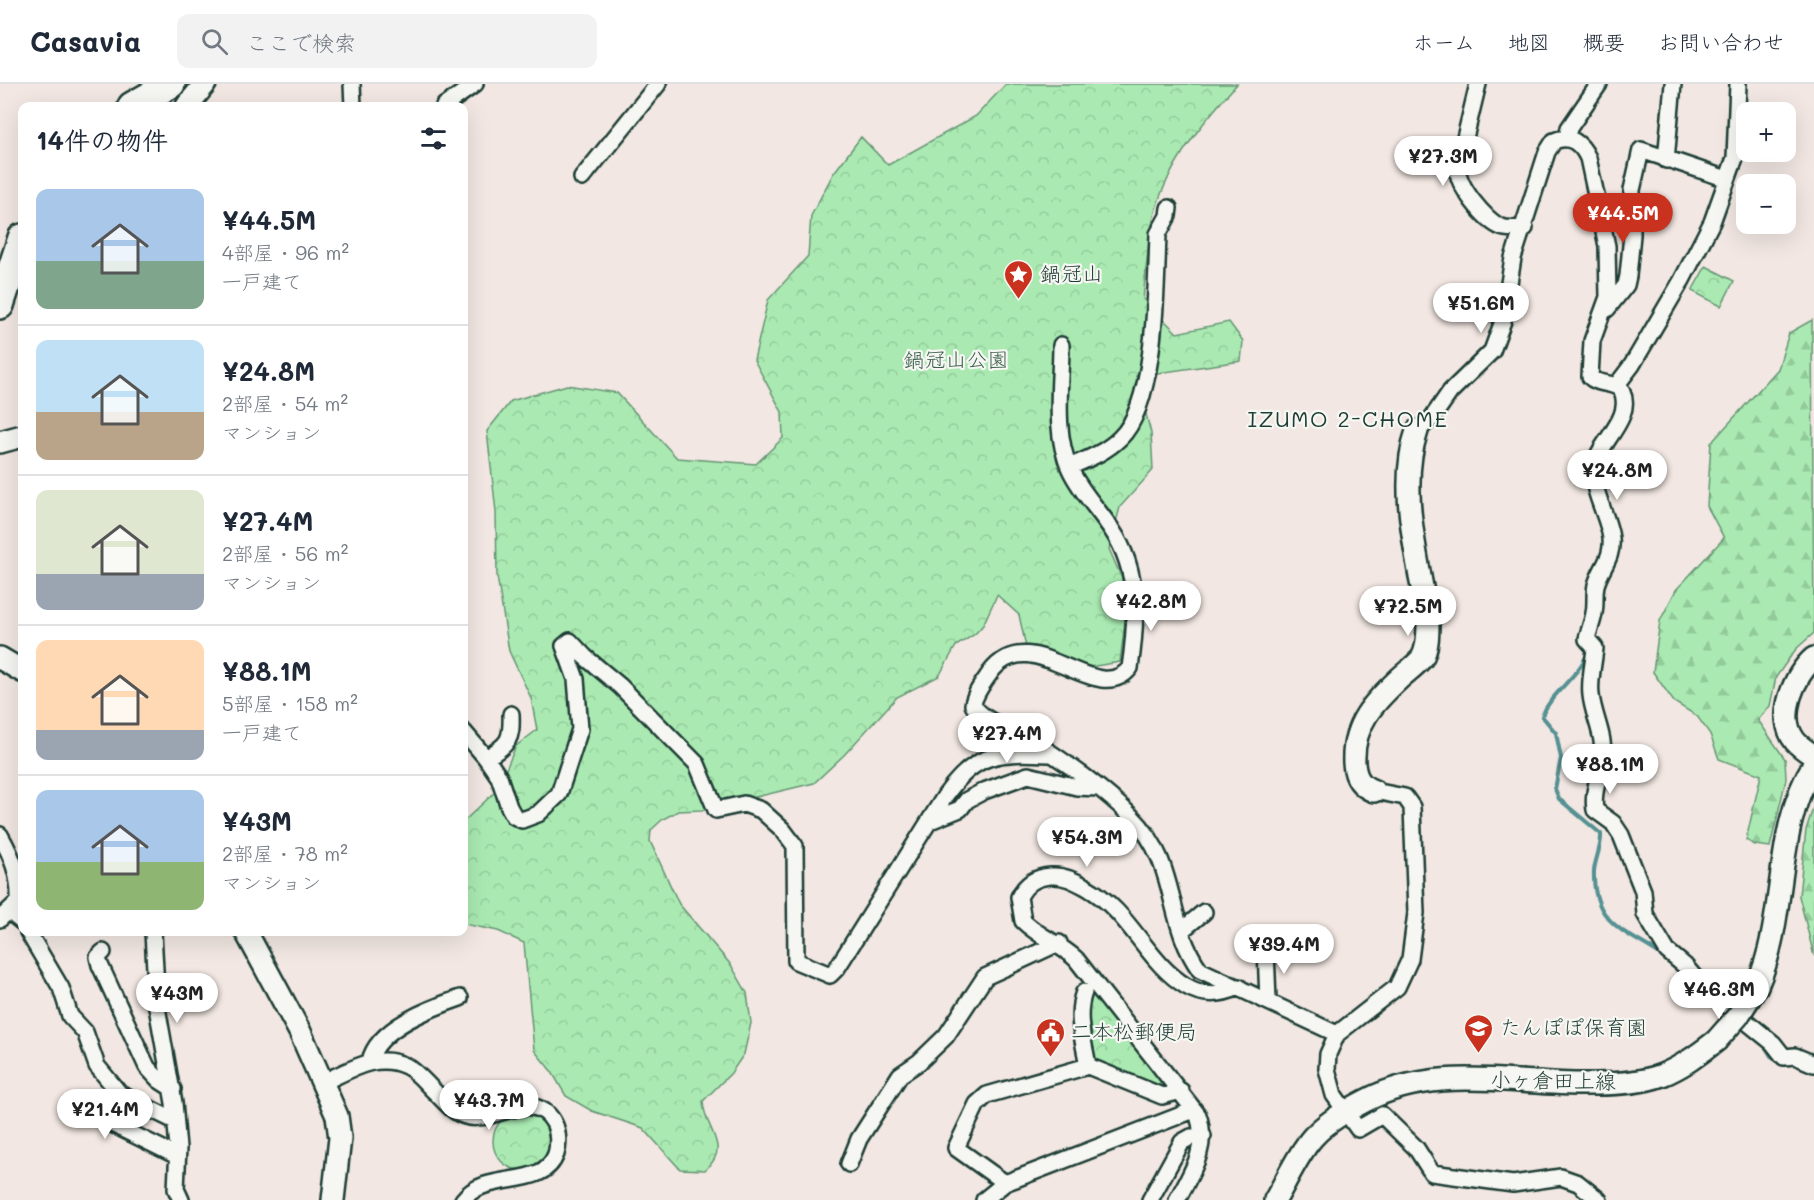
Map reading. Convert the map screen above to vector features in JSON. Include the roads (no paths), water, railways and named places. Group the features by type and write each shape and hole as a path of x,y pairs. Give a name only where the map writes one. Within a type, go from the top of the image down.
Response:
{"highway":[{"path":"139,102 171,84"},
{"path":"0,305 18,250"}],"street":[{"path":"191,102 204,84"},
{"path":"352,84 353,102"},
{"path":"450,102 475,84"},
{"path":"582,178 658,84"},
{"path":"1478,84 1458,167 1458,180 1495,224 1503,228 1525,228"},
{"path":"1567,138 1569,128 1599,84"},
{"path":"1665,160 1672,84"},
{"path":"1616,386 1632,365 1698,251 1735,158 1738,84"},
{"path":"1599,1200 1578,1183 1561,1177 1513,1184 1482,1178 1439,1176 1432,1173 1416,1148 1382,1114 1358,1129 1334,1095 1327,1069 1328,1054 1337,1034 1396,987 1410,959 1415,933 1412,807 1409,800 1396,794 1374,791 1362,785 1354,771 1355,738 1359,724 1375,702 1422,657 1428,636 1428,621 1409,491 1409,462 1417,431 1432,418 1450,392 1492,351 1501,331 1510,272 1551,144 1558,139 1567,138 1583,148 1588,158 1607,246 1608,297 1592,341 1590,377 1596,382 1616,386 1622,391 1623,410 1598,454 1594,466 1594,480 1611,538 1611,555 1596,587 1595,611 1587,639 1592,644 1591,694 1596,723 1602,737 1602,759 1594,792 1595,810 1613,823 1621,835 1643,891 1645,914 1654,933 1667,951 1685,966 1701,985 1773,1043 1784,1057 1795,1056 1814,1064"},
{"path":"1603,314 1626,285 1632,236 1632,190 1641,150 1665,160 1727,179"},
{"path":"1069,467 1100,454 1122,436 1136,414 1148,369 1158,234 1168,216 1169,208"},
{"path":"1061,345 1060,419 1069,467 1114,533 1132,575 1136,604 1130,668 1120,677 1105,681 1071,668 1017,653 1000,660 973,700 973,705 980,714 1027,737 1099,788 1134,819 1162,860 1181,931 1192,959 1200,970 1337,1034"},
{"path":"0,442 18,436"},
{"path":"468,737 499,777 514,816 522,820 538,814 559,794 580,729 576,679 564,646 570,641 585,657 620,686 697,765 716,810 744,804 761,810 783,830 795,846 796,961 830,975 837,968 955,781 973,764 995,754 1050,754"},
{"path":"0,658 18,669"},
{"path":"1814,658 1796,681 1788,706 1788,717 1794,740 1814,756"},
{"path":"486,758 506,746 512,732 511,714"},
{"name":"小ヶ倉田上線","path":"1275,1200 1313,1137 1344,1111 1398,1086 1428,1080 1500,1079 1577,1084 1641,1080 1662,1075 1692,1060 1716,1041 1738,1016 1757,986 1770,954 1792,818 1805,779 1814,764"},
{"path":"930,821 960,809 967,800 984,790 1028,776 1077,787 1099,788"},
{"path":"0,835 14,864 18,883"},
{"path":"1177,1200 1200,1157 1202,1126 1194,1110 1096,982 1059,943 1031,928 1020,913 1019,897 1030,881 1044,876 1059,875 1076,881 1109,901 1168,972 1187,987 1205,994 1223,994 1239,987"},
{"path":"5,915 18,902"},
{"path":"1181,931 1204,912"},
{"path":"30,936 61,988 70,1016 85,1032 97,1066 120,1094 175,1121"},
{"path":"153,936 157,1007 173,1089 177,1156 176,1189 181,1200"},
{"path":"248,936 324,1082 337,1116 340,1138 333,1200"},
{"path":"849,1164 859,1139 900,1075 919,1062 946,1036 985,977 1059,943"},
{"path":"1266,949 1268,1001"},
{"path":"103,952 98,957 100,965 147,1067 159,1080 173,1089"},
{"path":"1084,992 1079,1004 1079,1018 1088,1066"},
{"path":"370,1061 372,1052 412,1015 460,998"},
{"path":"324,1082 370,1061 394,1062 408,1066 462,1115 477,1117 524,1106 538,1109 550,1117 557,1134 556,1153 543,1171 531,1176 506,1179 475,1187 463,1200"},
{"path":"1005,1183 956,1148 977,1104 987,1095 1088,1066 1162,1096 1180,1091"},
{"path":"120,1094 102,1119 177,1156"},
{"path":"984,1200 1005,1183 1194,1110"},
{"path":"1150,1200 1182,1142 1203,1136"},
{"path":"1003,1200 1005,1183"}],"waterway":[{"path":"1588,652 1584,661 1552,699 1542,716 1556,733 1561,758 1555,789 1559,799 1601,834 1594,871 1595,889 1605,915 1624,932 1663,956"},
{"path":"1763,1043 1771,1056 1785,1064"}],"place":[{"name":"鍋冠山","path":"1019,300"},
{"name":"たんぽぽ保育園","path":"1479,1054"},
{"name":"二本松郵便局","path":"1050,1058"}],"district":[{"name":"IZUMO 2-CHOME","path":"1348,419"}],"park label":[{"name":"鍋冠山公園","path":"956,360"}]}
